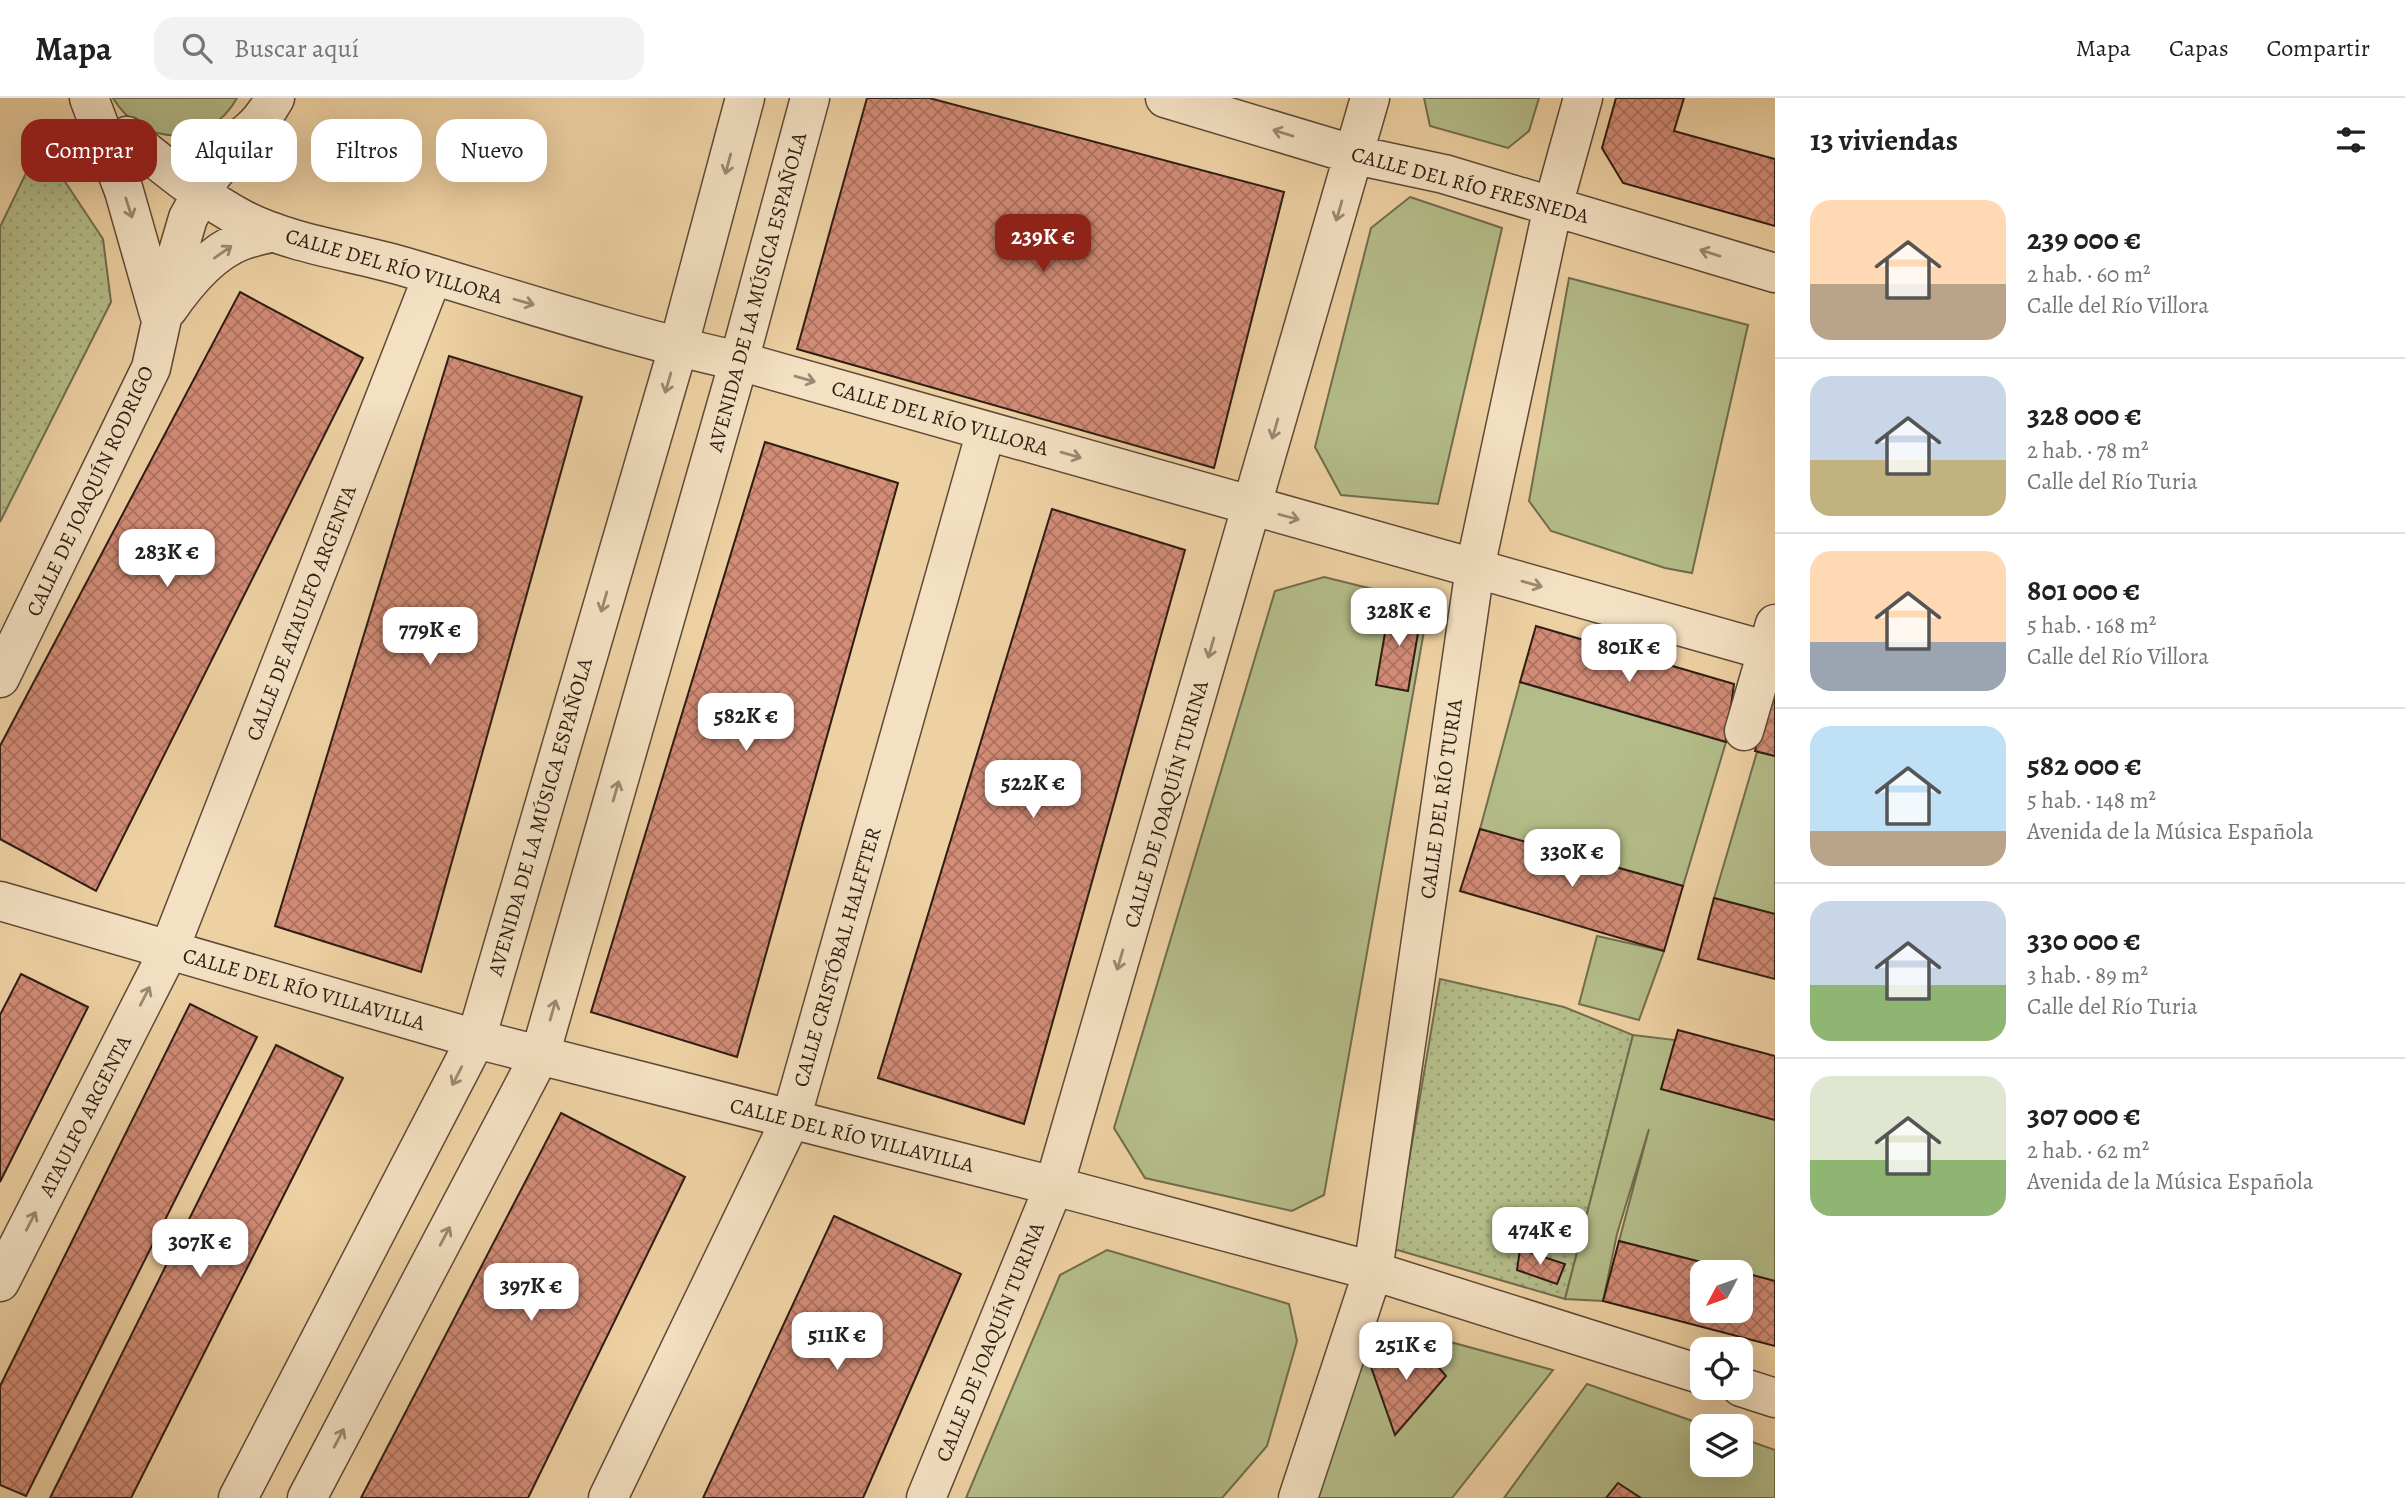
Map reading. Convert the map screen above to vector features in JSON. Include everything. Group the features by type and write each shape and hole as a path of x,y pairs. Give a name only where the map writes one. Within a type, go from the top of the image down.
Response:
{"street":[{"path":"90,98 108,119"},
{"path":"90,98 128,205 161,320"},
{"path":"262,119 275,98"},
{"name":"AVENIDA DE LA MÚSICA ESPAÑOLA","path":"239,1498 476,1039 678,348 745,98"},
{"name":"AVENIDA DE LA MÚSICA ESPAÑOLA","path":"307,1498 540,1055 739,361 810,98"},
{"name":"CALLE DEL RÍO FRESNEDA","path":"1165,98 1355,155 1444,174 1775,273"},
{"name":"CALLE DE JOAQUÍN TURINA","path":"926,1498 1054,1186 1370,98"},
{"name":"CALLE DEL RÍO TURIA","path":"1298,1498 1373,1271 1475,568 1553,206 1583,98"},
{"name":"CALLE DEL RÍO VILLORA","path":"157,160 246,221 273,232 433,275 678,348 739,361 1252,507 1475,568 1772,643"},
{"path":"161,320 188,218 208,182"},
{"name":"CALLE DE JOAQUÍN RODRIGO","path":"0,678 151,368 161,320 188,281 222,252 240,241 273,232"},
{"name":"CALLE DE ATAULFO ARGENTA","path":"169,950 433,275"},
{"name":"CALLE CRISTÓBAL HALFFTER","path":"608,1498 791,1119 986,431"},
{"path":"1744,731 1772,643"},
{"name":"CALLE DEL RÍO VILLAVILLA","path":"0,901 476,1039 1054,1186 1373,1271 1690,1371"},
{"name":"ATAULFO ARGENTA","path":"0,1282 169,950"},
{"path":"1753,1391 1775,1398"}],"green space":[{"path":"113,98 237,98 220,119 171,119 171,135 157,133 157,119 132,119"},
{"path":"1424,98 1539,98 1529,131 1508,148 1430,126"},
{"path":"22,182 65,182 103,239 111,302 0,522 0,227"},
{"path":"1410,197 1502,228 1438,504 1341,495 1315,447 1371,228"},
{"path":"1569,278 1748,325 1692,573 1665,568 1551,531 1529,501"},
{"path":"1324,577 1429,603 1324,1195 1292,1211 1145,1178 1114,1128 1275,591"},
{"path":"1520,682 1726,742 1683,886 1480,829"},
{"path":"1757,752 1775,756 1775,914 1714,898"},
{"path":"1597,936 1664,951 1639,1020 1579,1004"},
{"path":"1440,979 1564,1007 1633,1035 1565,1299 1394,1249"},
{"path":"1633,1035 1675,1040 1662,1089 1775,1120 1775,1281 1754,1276 1754,1260 1693,1260 1619,1241 1649,1129 1617,1234 1603,1301 1565,1299"},
{"path":"1107,1250 1289,1304 1297,1341 1267,1446 1222,1498 966,1498 1060,1275"},
{"path":"1410,1331 1553,1370 1452,1498 1306,1498 1361,1359"},
{"path":"1587,1384 1690,1420 1690,1477 1753,1477 1753,1442 1775,1450 1775,1498 1504,1498"}],"building":[{"path":"867,98 929,98 1284,192 1214,468 797,349"},
{"path":"1616,98 1684,98 1674,131 1775,159 1775,226 1623,183 1602,148"},
{"path":"240,292 363,358 96,891 0,839 0,746"},
{"path":"449,356 582,397 421,972 275,926"},
{"path":"765,442 898,483 737,1057 591,1012"},
{"path":"1052,509 1185,550 1024,1124 878,1078"},
{"path":"1390,604 1422,610 1408,691 1376,685"},
{"path":"1536,626 1734,684 1726,742 1520,682"},
{"path":"1771,685 1775,686 1775,756 1755,751"},
{"path":"1480,829 1683,886 1664,951 1460,891"},
{"path":"1714,898 1775,914 1775,979 1698,959"},
{"path":"21,974 88,1007 0,1182 0,1015"},
{"path":"190,1004 257,1037 26,1496 0,1485 0,1386"},
{"path":"1678,1030 1775,1056 1775,1120 1661,1089"},
{"path":"276,1045 343,1078 131,1498 50,1498"},
{"path":"561,1113 685,1177 528,1498 361,1498"},
{"path":"834,1216 961,1274 863,1498 703,1498"},
{"path":"1619,1241 1693,1260 1690,1260 1690,1323 1754,1323 1754,1275 1775,1281 1775,1346 1753,1340 1753,1337 1741,1337 1603,1301"},
{"path":"1520,1249 1565,1264 1557,1284 1517,1270"},
{"path":"1416,1340 1446,1376 1395,1435 1371,1367"},
{"path":"1618,1483 1641,1498 1606,1498"}]}
